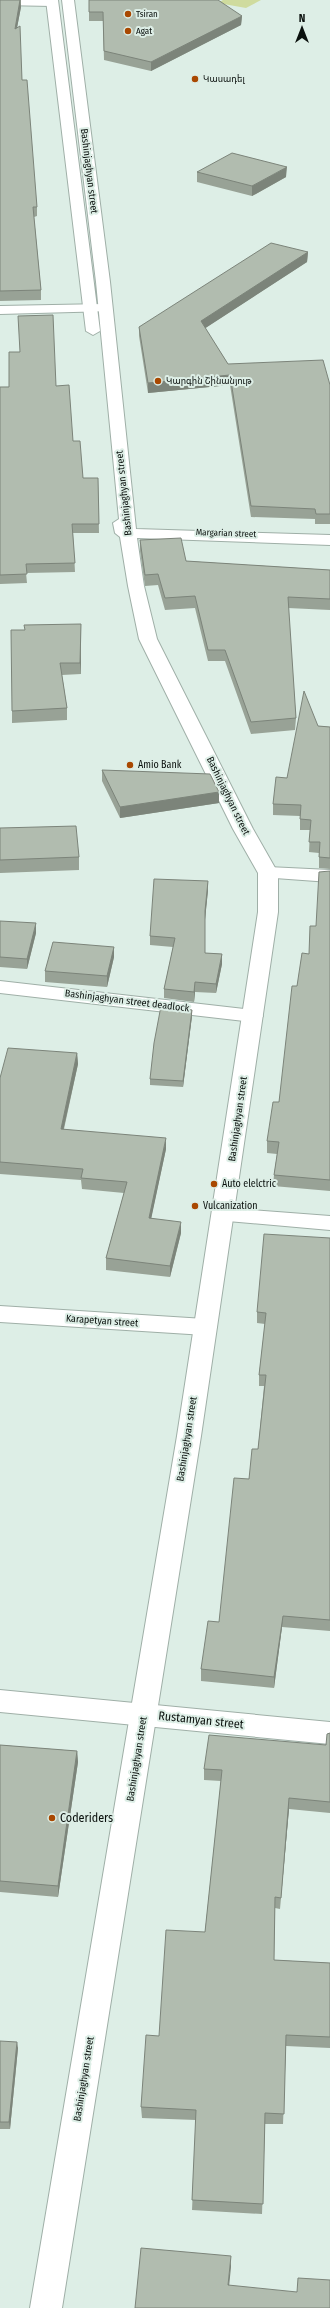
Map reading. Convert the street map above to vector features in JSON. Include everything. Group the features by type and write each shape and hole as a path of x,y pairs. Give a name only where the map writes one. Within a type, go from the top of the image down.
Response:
{"main road":[{"name":"Bashinjaghyan street","path":"46,2308 145,1714 205,1327 224,1215 268,912 268,873 243,829 148,639 136,586 125,531 98,308 68,0"},
{"name":"Bashinjaghyan street","path":"52,1 98,308"},
{"path":"0,2 52,1"},
{"path":"0,310 98,308"},
{"name":"Margarian street","path":"125,531 330,538"},
{"path":"268,873 330,876"},
{"name":"Bashinjaghyan street deadlock","path":"0,987 253,1016"},
{"path":"224,1215 330,1223"},
{"name":"Karapetyan street","path":"0,1314 205,1327"},
{"name":"Rustamyan street","path":"0,1701 330,1733"}],"green space":[{"path":"223,0 261,0 246,8 218,3"}],"building":[{"path":"0,0 20,0 15,29 20,26 22,80 27,80 37,207 33,207 41,290 0,291"},
{"path":"89,0 218,0 242,16 151,62 104,51 103,12 89,12"},
{"path":"232,153 287,167 252,186 197,172"},
{"path":"271,243 308,252 201,321 228,364 323,360 330,385 330,514 316,514 315,509 251,506 230,375 148,383 139,327"},
{"path":"53,315 56,386 69,385 73,441 80,441 83,478 98,478 99,524 72,524 75,563 26,564 27,574 0,575 0,387 9,387 9,352 20,352 18,316"},
{"path":"181,538 186,561 330,570 330,599 288,597 296,718 251,722 225,650 208,650 195,596 165,598 158,574 145,575 140,540"},
{"path":"81,624 80,663 60,663 67,708 12,711 11,630 25,630 24,625"},
{"path":"304,691 318,726 330,727 330,858 319,857 320,842 309,842 311,820 300,819 301,805 273,804 276,777 287,778"},
{"path":"102,770 210,774 219,792 120,807"},
{"path":"76,826 79,857 0,860 0,828"},
{"path":"330,871 330,1180 274,1175 279,1142 267,1141 273,1102 279,1102 292,986 297,986 302,953 309,954 310,926 316,926 319,872"},
{"path":"154,879 208,881 205,911 205,953 222,954 216,984 195,982 194,992 164,989 175,938 150,936"},
{"path":"0,921 36,923 27,959 0,957"},
{"path":"53,942 114,947 107,976 45,971"},
{"path":"161,1006 192,1010 183,1081 150,1079 154,1043"},
{"path":"8,1048 77,1053 61,1129 166,1138 149,1218 181,1222 170,1266 106,1258 127,1182 81,1178 83,1169 0,1162 0,1078"},
{"path":"264,1234 330,1238 330,1620 283,1616 274,1677 201,1669 208,1621 219,1622 234,1478 249,1479 252,1449 258,1449 266,1375 259,1375 266,1313 257,1312"},
{"path":"330,1733 330,1802 289,1798 281,1898 275,1897 274,1960 330,1963 330,2037 286,2035 284,2114 265,2113 263,2204 192,2200 196,2110 141,2107 146,2035 159,2036 166,1930 205,1932 222,1770 204,1769 209,1735 326,1745 327,1734"},
{"path":"0,1745 77,1751 58,1886 0,1881"},
{"path":"0,2041 17,2042 9,2122 0,2122"},
{"path":"141,2248 231,2256 228,2285 297,2292 298,2278 330,2280 330,2308 135,2308"}],"place":[{"name":"Tsiran","path":"128,14"},
{"name":"Agat","path":"128,31"},
{"name":"Կասադել","path":"195,79"},
{"name":"Կարգին Շինանյութ","path":"158,381"},
{"name":"Amio Bank","path":"130,765"},
{"name":"Auto elelctric","path":"214,1184"},
{"name":"Vulcanization","path":"195,1206"},
{"name":"Coderiders","path":"52,1818"}]}
